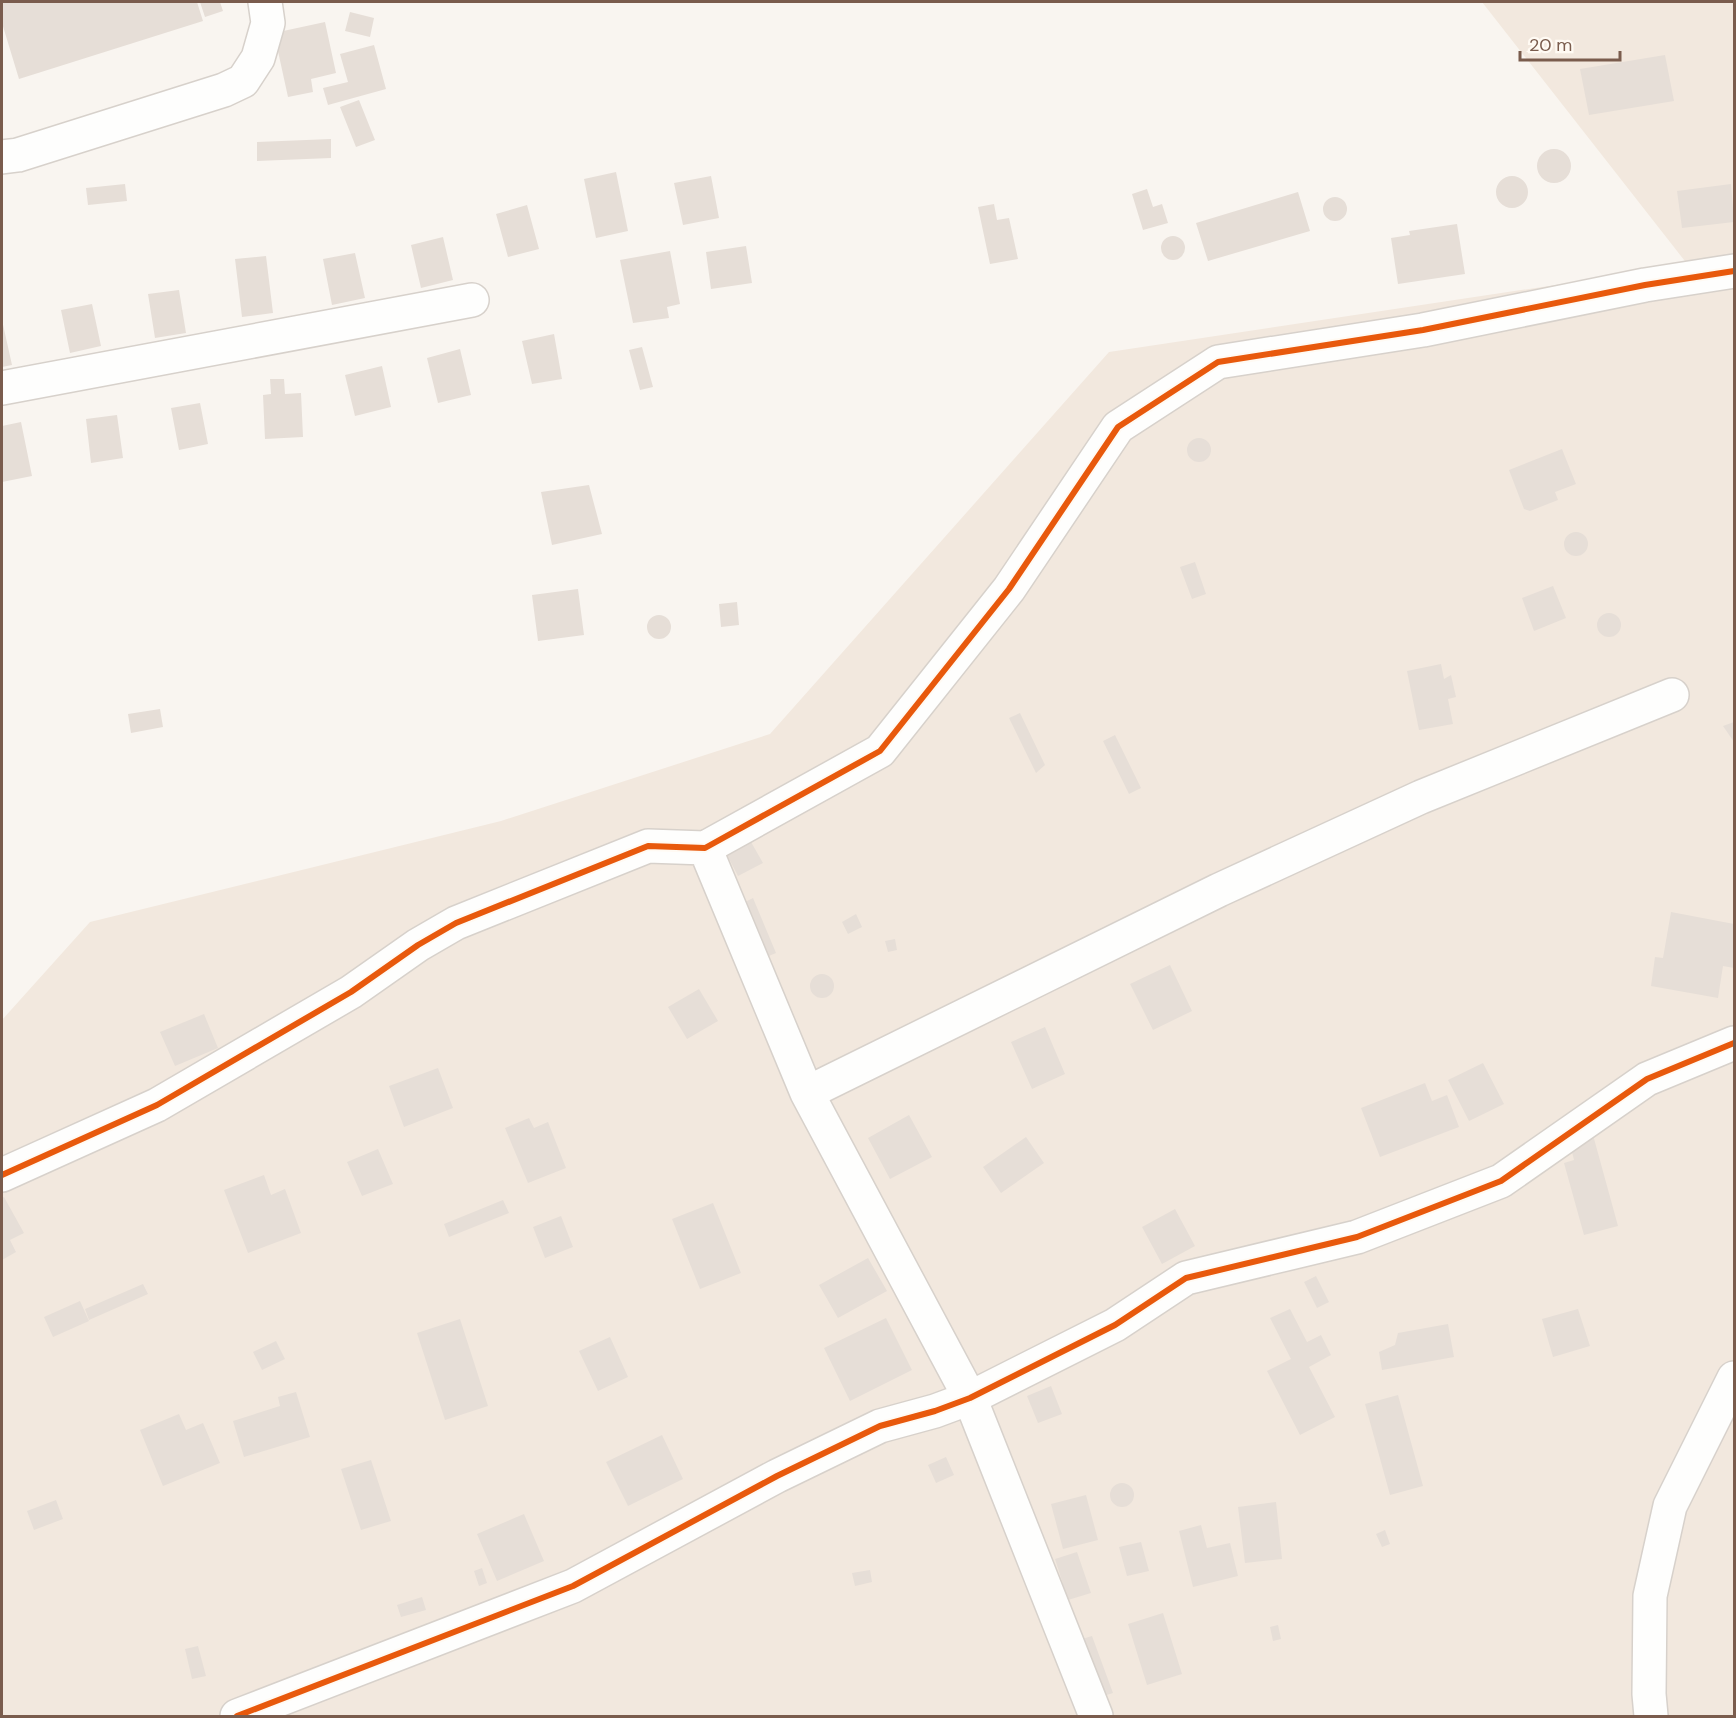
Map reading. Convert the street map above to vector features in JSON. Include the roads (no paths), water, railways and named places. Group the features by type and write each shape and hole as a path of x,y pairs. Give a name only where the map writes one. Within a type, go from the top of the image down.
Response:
{"street":[{"path":"2,157 18,155 212,94 243,81 258,58 267,22 265,2"},
{"path":"2,1175 157,1105 351,992 418,945 456,923 648,846 705,848 880,751 1009,589 1118,427 1218,362 1423,330 1645,285 1734,271"},
{"path":"2,388 472,300"},
{"path":"807,1093 1220,890 1421,797 1672,695"},
{"path":"705,848 807,1093 970,1398 1096,1716"},
{"path":"237,1716 573,1586 777,1476 880,1426 934,1412 970,1398 1115,1325 1186,1278 1357,1237 1501,1181 1647,1079 1734,1043"},
{"path":"1651,1716 1649,1694 1650,1596 1670,1506 1734,1378"}]}
